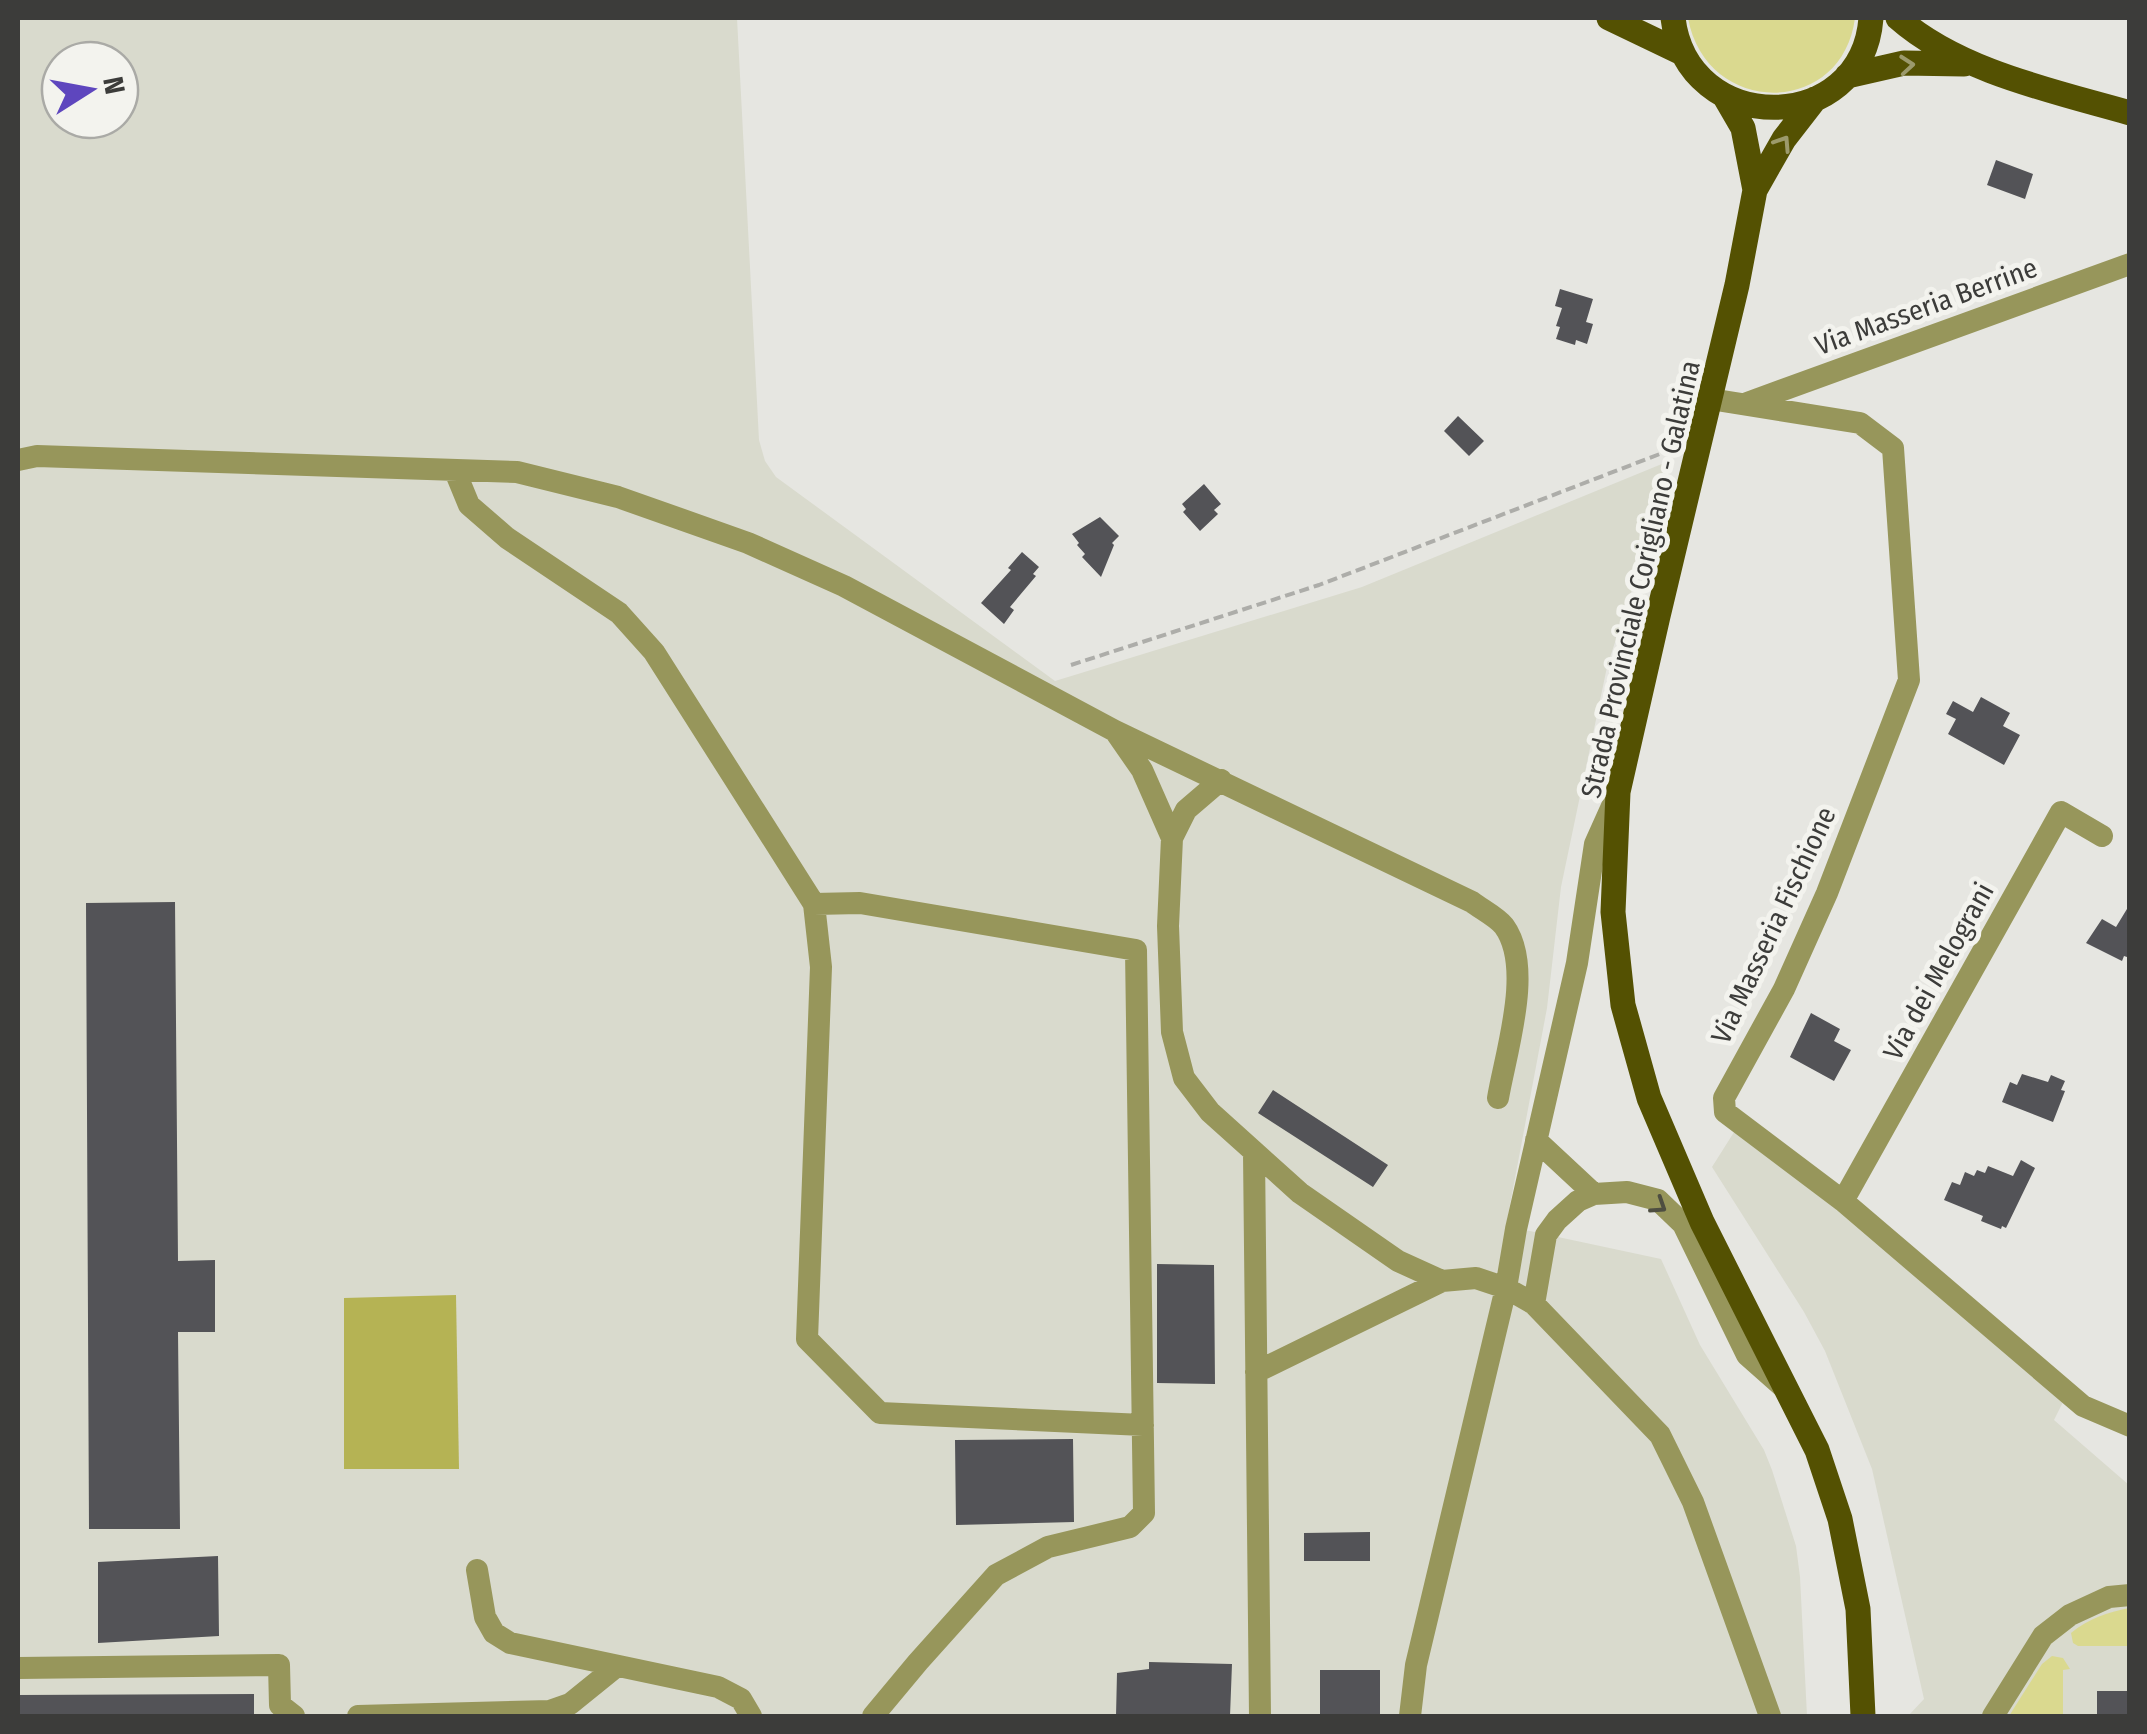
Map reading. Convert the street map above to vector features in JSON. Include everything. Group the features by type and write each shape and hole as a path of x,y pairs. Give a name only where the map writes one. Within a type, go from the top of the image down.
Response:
{"main road":[{"path":"1609,18 1682,53"},
{"path":"1673,18 1682,53 1700,79 1725,97 1770,108 1815,100 1832,89 1863,51 1871,18"},
{"path":"1898,18 1914,32 1969,64 2130,113"},
{"path":"1846,76 1904,63 1969,64"},
{"name":"Strada Provinciale Corigliano - Galatina","path":"1725,97 1743,128 1755,190"},
{"name":"Strada Provinciale Corigliano - Galatina","path":"1815,100 1784,139 1755,190 1737,285 1618,792 1613,912 1623,1005 1650,1098 1702,1222 1817,1450 1840,1519 1858,1609 1863,1716"}],"street":[{"name":"Via Masseria Berrine","path":"1743,404 2130,264"},
{"name":"Via Masseria Fischione","path":"1710,399 1860,423 1893,448 1908,680 1827,893 1784,988 1724,1098 1725,1112 1843,1201 2083,1406 2130,1426"},
{"path":"18,460 36,456 518,472 618,497 748,543 844,586 1115,731 1472,902 1503,925 1518,959 1515,1005 1498,1098"},
{"path":"455,471 469,505 508,538 619,613 654,652 814,904 821,968 807,1339 880,1413 1143,1425"},
{"path":"1115,731 1142,770 1172,838"},
{"path":"1221,780 1186,810 1172,838 1168,926 1172,1032 1184,1078 1210,1112 1300,1193 1381,1250 1442,1280"},
{"path":"1410,1716 1416,1665 1506,1288 1577,962 1595,844 1618,792"},
{"name":"Via dei Melograni","path":"1843,1201 2061,812 2102,836"},
{"path":"814,904 860,904 1136,950 1144,1513 1130,1527 1048,1546 996,1574 873,1716"},
{"path":"1536,1140 1594,1194"},
{"path":"1254,1153 1260,1716"},
{"path":"1534,1304 1546,1235 1578,1201 1594,1194 1627,1192 1658,1200 1683,1224 1747,1354 1786,1388"},
{"path":"1256,1372 1442,1280 1476,1278 1506,1288 1534,1304 1660,1435 1693,1502 1770,1716"},
{"path":"478,1570 484,1617 494,1633 510,1643 718,1687 741,1700 752,1716"},
{"path":"1993,1716 2042,1636 2070,1615 2109,1597 2130,1595"},
{"path":"18,1668 279,1665 280,1705 294,1716"},
{"path":"358,1716 550,1711 570,1704 617,1666"}],"path":[{"path":"1071,665 1320,585 1701,438"}],"shaded area":[{"path":"18,18 737,18 759,440 765,461 776,477 1055,681 1362,587 1674,459 1607,667 1561,887 1547,1008 1506,1226 1661,1259 1700,1345 1764,1450 1772,1470 1796,1546 1807,1716 18,1716"},
{"path":"1688,18 1855,18 1845,51 1826,74 1801,88 1773,93 1745,88 1720,74 1700,51"},
{"path":"1736,1129 1827,1194 2065,1398 2054,1420 2129,1485 2129,1716 1908,1716 1924,1699 1872,1469 1825,1351 1712,1167"},
{"path":"456,1295 459,1469 344,1469 344,1298"},
{"path":"2129,1608 2129,1646 2073,1643 2071,1633 2084,1624"},
{"path":"2052,1656 2063,1658 2070,1669 2063,1670 2063,1716 2009,1716 2042,1664"}],"building":[{"path":"1996,160 2033,174 2025,199 1987,185"},
{"path":"1560,289 1593,299 1586,322 1593,324 1587,344 1556,339 1562,308 1555,306"},
{"path":"1458,416 1484,441 1469,456 1444,431"},
{"path":"1204,484 1221,504 1214,510 1218,514 1200,531 1183,512 1186,509 1182,504"},
{"path":"1100,517 1119,536 1112,543 1101,577 1082,557 1085,554 1072,534"},
{"path":"1022,552 1039,567 1010,607 1014,610 1004,624 981,603"},
{"path":"1981,697 2010,713 2003,726 2020,735 2004,765 1948,734 1956,719 1946,714 1953,701 1973,712"},
{"path":"175,902 178,1261 215,1260 215,1332 178,1332 180,1529 89,1529 86,903"},
{"path":"2130,904 2130,958 2124,956 2122,961 2086,943 2102,919 2116,927"},
{"path":"1811,1013 1840,1029 1834,1041 1851,1050 1834,1081 1790,1057"},
{"path":"2022,1074 2048,1082 2051,1075 2065,1081 2053,1122 2002,1102 2010,1082 2017,1085"},
{"path":"1273,1090 1388,1165 1373,1187 1258,1113"},
{"path":"2021,1160 2035,1168 2006,1228 1981,1221 1983,1216 1944,1200 1952,1182 1960,1185 1965,1172 1974,1176 1977,1170 1985,1173 1988,1166 2013,1176"},
{"path":"1157,1264 1214,1265 1215,1384 1157,1383"},
{"path":"1073,1439 1074,1522 956,1525 955,1440"},
{"path":"1370,1532 1370,1561 1304,1561 1304,1533"},
{"path":"218,1556 219,1636 98,1643 98,1562"},
{"path":"1149,1662 1232,1664 1230,1716 1116,1716 1117,1673 1149,1669"},
{"path":"1320,1670 1380,1670 1380,1716 1320,1716"},
{"path":"2097,1691 2130,1691 2130,1716 2097,1716"},
{"path":"254,1694 254,1716 18,1716 18,1695"}]}
